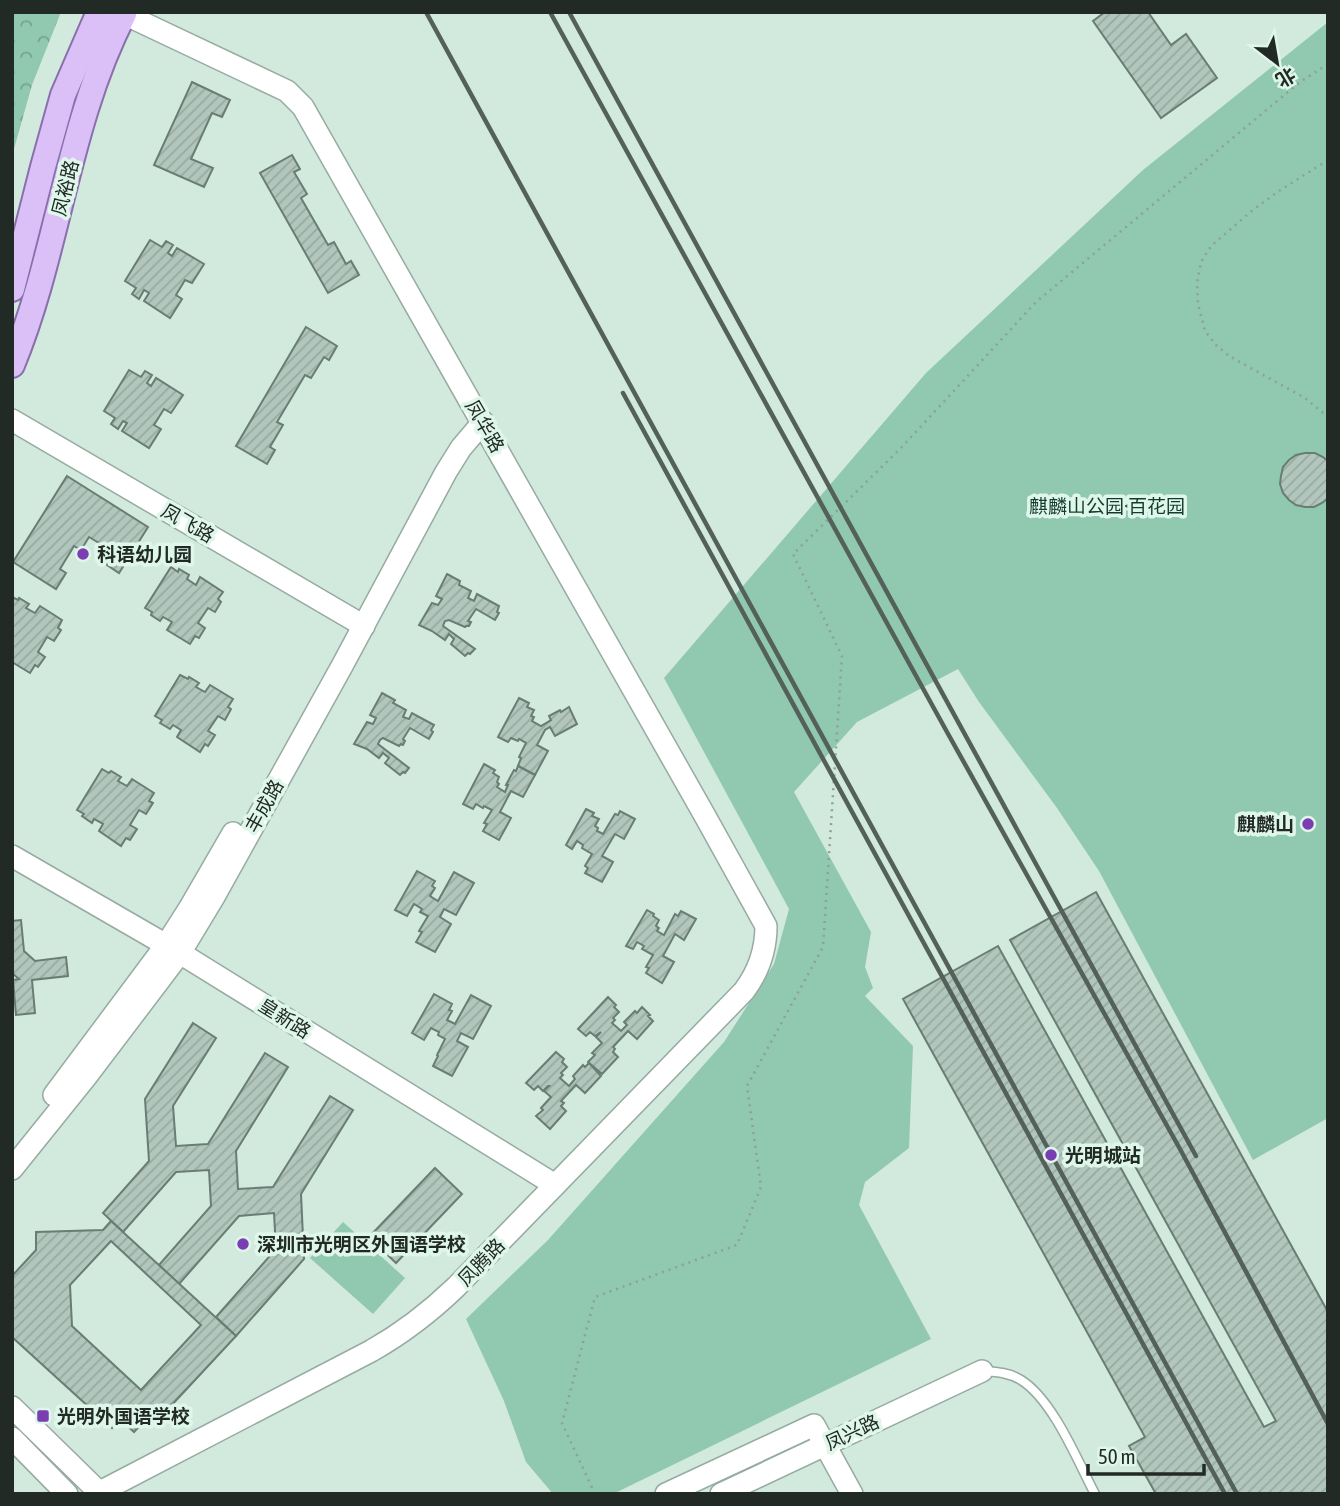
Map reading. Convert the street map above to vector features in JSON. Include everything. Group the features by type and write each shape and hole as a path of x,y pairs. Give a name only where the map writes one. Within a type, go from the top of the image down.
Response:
{"main road":[{"name":"凤裕路","path":"12,289 63,95 76,62 114,13"},
{"name":"凤裕路","path":"12,365 39,289 84,113 106,52 114,13"}],"street":[{"name":"凤华路","path":"114,13 287,91 303,107 766,926"},
{"name":"丰成路","path":"12,1169 86,1077 173,949 190,909 358,623 452,437 479,416"},
{"name":"凤飞路","path":"12,420 358,623"},
{"name":"皇新路","path":"12,856 173,949 555,1185"},
{"name":"凤腾路","path":"101,1493 371,1351 408,1329 441,1302 744,991 761,963 766,926"},
{"name":"丰成路","path":"12,1148 89,1049 173,949"},
{"name":"凤兴路","path":"721,1494 982,1371"},
{"path":"12,1407 101,1493"},
{"name":"凤兴路","path":"666,1494 814,1425 825,1445"},
{"path":"12,1438 67,1494"},
{"path":"825,1445 852,1494"}],"lane":[{"path":"982,1371 1003,1372 1021,1379 1038,1393 1051,1410 1095,1494"}],"path":[{"path":"595,1494 562,1423 595,1297 737,1245 761,1187 747,1086 823,947 842,656 793,554 901,448 1037,302 1300,82 1328,64"},
{"path":"1328,160 1254,209 1210,246 1201,261 1197,283 1198,304 1205,331 1216,345 1229,356 1305,398 1328,417"}],"green space":[{"path":"12,12 61,12 32,85 12,156"},
{"name":"麒麟山公园·百花园","path":"1328,22 1328,1118 1253,1160 1099,871 958,669 857,722 794,792 871,932 865,967 873,988 865,996 913,1046 909,1148 865,1182 859,1205 931,1339 613,1494 553,1494 526,1462 504,1401 466,1319 548,1240 724,1042 774,964 789,909 664,678 926,373 1143,170"},
{"path":"343,1222 405,1278 373,1314 310,1258"}],"building":[{"path":"1105,12 1148,12 1171,45 1186,34 1217,78 1161,118 1093,21"},
{"path":"192,82 230,100 222,117 212,113 191,159 213,168 204,187 154,165"},
{"path":"292,155 300,169 294,172 307,194 301,198 328,245 334,242 346,264 351,261 359,275 328,293 260,173"},
{"path":"150,240 162,247 166,241 173,245 168,253 172,256 177,248 204,264 192,283 185,280 176,295 182,299 170,318 144,301 149,293 144,290 139,299 132,294 136,288 125,281"},
{"path":"306,327 337,346 329,360 324,357 311,378 305,375 277,422 283,425 270,447 275,450 267,464 236,446"},
{"path":"129,370 141,377 145,371 152,375 147,383 151,386 156,378 183,395 171,413 164,409 154,425 161,429 149,448 122,431 127,423 123,421 118,429 111,424 115,418 104,411"},
{"path":"1315,453 1328,461 1328,498 1314,507 1296,505 1283,493 1280,484 1283,467 1296,455"},
{"path":"67,476 148,527 119,573 101,561 109,549 89,537 81,550 74,546 60,569 66,573 56,589 13,562"},
{"path":"171,567 189,575 187,579 196,585 200,577 223,592 215,612 208,608 198,623 205,628 199,638 195,636 190,644 167,630 172,622 163,617 160,621 145,608"},
{"path":"447,574 471,591 468,598 474,601 477,594 499,606 495,620 476,609 468,621 471,622 469,626 445,621 443,626 475,649 465,656 451,644 454,639 449,634 445,640 419,625 432,603 438,605 442,599 436,596"},
{"path":"12,597 29,604 26,608 35,613 40,606 62,620 58,628 61,630 54,641 47,637 38,652 45,657 30,673 12,662"},
{"path":"180,675 199,683 196,687 205,692 210,685 233,699 225,720 218,716 208,731 215,735 200,752 177,737 181,730 173,725 170,729 155,716"},
{"path":"382,693 406,710 403,717 409,719 412,713 434,725 429,739 410,728 403,739 403,745 399,746 383,738 380,740 378,744 409,768 400,775 385,763 389,758 383,753 379,758 354,744 367,722 373,724 376,718 370,715"},
{"path":"519,698 529,703 527,707 534,710 532,721 541,726 551,720 549,716 569,707 577,724 555,736 550,727 545,730 537,745 548,751 535,775 518,766 526,743 511,738 508,742 498,737"},
{"path":"484,764 495,770 493,773 499,777 497,787 505,792 506,785 518,766 535,775 523,797 511,791 500,812 511,818 499,840 483,831 487,824 484,823 492,810 476,804 473,809 463,804"},
{"path":"102,769 121,777 118,781 127,786 132,779 154,793 149,801 153,803 146,814 139,810 130,825 137,829 130,840 126,838 121,846 99,831 103,824 94,819 92,823 77,810"},
{"path":"586,809 599,819 595,826 597,831 603,834 615,814 618,815 620,811 635,819 624,839 615,834 602,856 613,862 602,882 585,873 588,868 585,866 592,854 577,841 572,849 566,845"},
{"path":"417,871 435,881 432,886 435,888 430,896 438,901 454,872 474,883 456,915 444,909 440,917 451,924 435,952 416,942 428,916 420,912 422,909 414,904 407,916 395,910"},
{"name":"光明城站","path":"1096,892 1328,1312 1328,1494 1156,1494 1129,1446 1145,1437 903,999 998,946 1264,1427 1276,1421 1010,940"},
{"path":"647,910 659,920 657,931 664,935 675,914 678,916 681,911 696,919 684,940 675,934 663,956 674,962 662,983 646,973 649,968 646,967 653,955 642,949 644,946 637,942 633,949 626,946"},
{"path":"21,920 24,951 35,961 66,957 68,976 32,980 35,1013 16,1015 13,980 19,979 12,973 12,921"},
{"path":"434,994 452,1004 447,1020 455,1024 471,995 491,1006 473,1039 461,1033 457,1041 468,1047 452,1076 433,1066 445,1039 438,1035 439,1032 431,1028 424,1040 412,1033"},
{"path":"608,997 619,1012 612,1023 621,1031 627,1025 624,1022 642,1007 653,1021 637,1039 628,1031 613,1047 613,1052 618,1057 602,1074 588,1062 595,1055 592,1053 602,1043 596,1037 601,1032 595,1036 590,1032 586,1036 578,1029"},
{"path":"193,1023 216,1038 173,1106 176,1146 208,1144 265,1053 288,1067 236,1151 238,1189 273,1187 330,1096 353,1110 301,1194 304,1259 236,1336 216,1317 276,1249 274,1213 239,1216 179,1284 159,1265 211,1206 209,1170 176,1172 123,1232 103,1213 149,1161 145,1099"},
{"path":"556,1052 564,1059 562,1062 567,1067 560,1078 569,1086 575,1079 573,1076 583,1065 585,1067 589,1063 601,1076 585,1093 576,1085 561,1101 564,1103 561,1106 566,1111 550,1129 536,1116 551,1097 544,1091 549,1086 543,1091 538,1086 534,1090 526,1083"},
{"path":"435,1168 462,1194 396,1263 369,1237"},
{"path":"111,1221 236,1336 155,1423 148,1417 134,1432 120,1419 112,1428 12,1337 12,1276 36,1250 36,1232 103,1230","holes":["111,1241 201,1325 141,1390 72,1326 70,1285"]}],"railway":[{"path":"426,12 1237,1494"},
{"path":"550,12 1180,1149 1328,1424"},
{"path":"569,12 1196,1156"},
{"path":"623,393 1225,1494"}],"place":[{"name":"科语幼儿园","path":"83,554"},
{"name":"麒麟山","path":"1308,824"},
{"name":"光明城站","path":"1051,1155"},
{"name":"深圳市光明区外国语学校","path":"243,1244"},
{"name":"光明外国语学校","path":"43,1416"}]}
